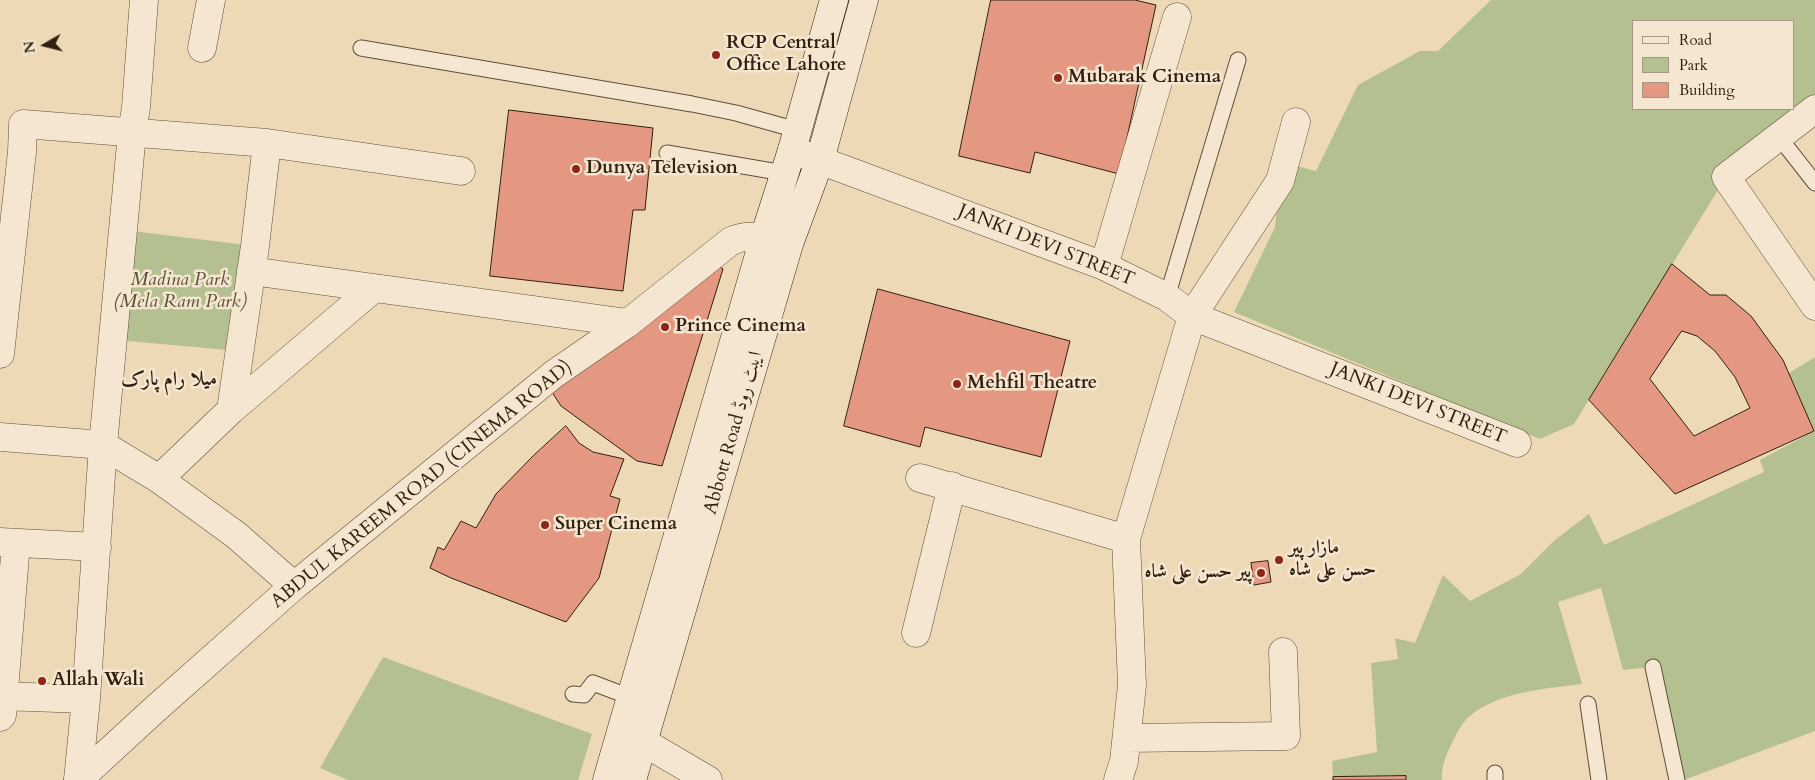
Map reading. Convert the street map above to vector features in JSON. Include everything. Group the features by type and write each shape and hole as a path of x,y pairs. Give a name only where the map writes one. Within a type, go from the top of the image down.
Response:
{"street":[{"path":"78,780 86,699 103,445 136,107 144,0"},
{"path":"202,48 211,0"},
{"name":"Abbott Road ایبٹ روڈ","path":"607,780 633,736 776,241 791,151 834,0"},
{"name":"Abbott Road ایبٹ روڈ","path":"632,780 633,736 630,697 776,241 820,160 864,0"},
{"path":"1104,266 1177,17"},
{"path":"1815,109 1726,177 1815,306"},
{"path":"1118,780 1124,762 1132,685 1126,539 1192,316 1280,181 1296,122"},
{"path":"0,354 11,152 23,124 267,143 461,171"},
{"path":"231,410 267,143"},
{"name":"JANKI DEVI STREET","path":"791,151 820,160 1104,266 1167,297 1192,316 1517,443"},
{"name":"ABDUL KAREEM ROAD (CINEMA ROAD)","path":"78,780 294,586 554,374 628,324 731,241 740,237 750,236 776,241"},
{"path":"251,271 628,324"},
{"path":"159,479 231,410 374,288"},
{"path":"0,437 103,445 159,479 236,535 294,586"},
{"path":"920,478 1126,539"},
{"path":"916,633 952,486"},
{"path":"86,699 1,703 8,543 97,547"},
{"path":"1127,738 1286,736 1283,652"},
{"path":"633,736 708,780"}],"lane":[{"path":"361,48 736,113 791,151"},
{"path":"1167,297 1238,60"},
{"path":"1779,137 1815,183"},
{"path":"667,153 791,151"},
{"path":"1653,666 1677,780"},
{"path":"573,694 584,695 593,683 630,697"},
{"path":"1588,704 1599,780"}],"green space":[{"path":"1491,0 1815,0 1815,111 1726,177 1574,424 1540,439 1234,312 1275,227 1280,181 1285,163 1316,171 1358,85 1420,51 1438,51"},
{"name":"Madina Park (Mela Ram Park)","path":"124,230 255,246 239,351 117,340"},
{"path":"1815,357 1815,731 1684,780 1652,667 1623,670 1601,588 1558,602 1582,684 1524,692 1496,701 1471,715 1460,728 1448,752 1443,766 1442,780 1406,780 1405,776 1333,777 1332,761 1377,752 1371,663 1398,659 1395,638 1415,643 1443,575 1470,601 1521,574 1555,540 1589,514 1604,545 1764,472 1760,460 1814,431 1789,373"},
{"path":"383,657 592,734 578,780 348,780 320,768"}],"building":[{"name":"Mubarak Cinema","path":"991,0 1135,0 1156,5 1119,174 1035,152 1030,173 959,156"},
{"name":"Dunya Television","path":"509,110 653,128 645,210 633,210 623,291 490,276"},
{"name":"Prince Cinema","path":"713,261 723,269 662,466 637,461 561,406 548,386"},
{"path":"1672,264 1710,295 1726,295 1751,316 1783,360 1814,431 1675,494 1589,400","holes":["1682,331 1697,336 1715,351 1735,377 1750,408 1694,436 1650,379"]},
{"name":"Mehfil Theatre","path":"878,289 1070,341 1041,457 925,427 920,447 844,426"},
{"name":"Super Cinema","path":"566,426 579,443 593,452 624,459 610,496 620,499 599,578 566,622 451,578 430,568 438,547 444,550 461,521 476,528 496,494"},
{"name":"پیر حسن علی شاہ","path":"1268,561 1271,582 1254,585 1251,563"},
{"path":"1406,776 1406,780 1333,780 1333,777"}],"place":[{"name":"RCP Central Office Lahore","path":"716,55"},
{"name":"Mubarak Cinema","path":"1058,78"},
{"name":"Dunya Television","path":"576,169"},
{"name":"Prince Cinema","path":"665,327"},
{"name":"Mehfil Theatre","path":"957,384"},
{"name":"Super Cinema","path":"545,525"},
{"name":"مازار پیر حسن علی شاہ","path":"1279,560"},
{"name":"پیر حسن علی شاہ","path":"1261,573"},
{"name":"Allah Wali","path":"42,681"}],"district":[{"name":"میلا رام پارک","path":"169,380"}]}
